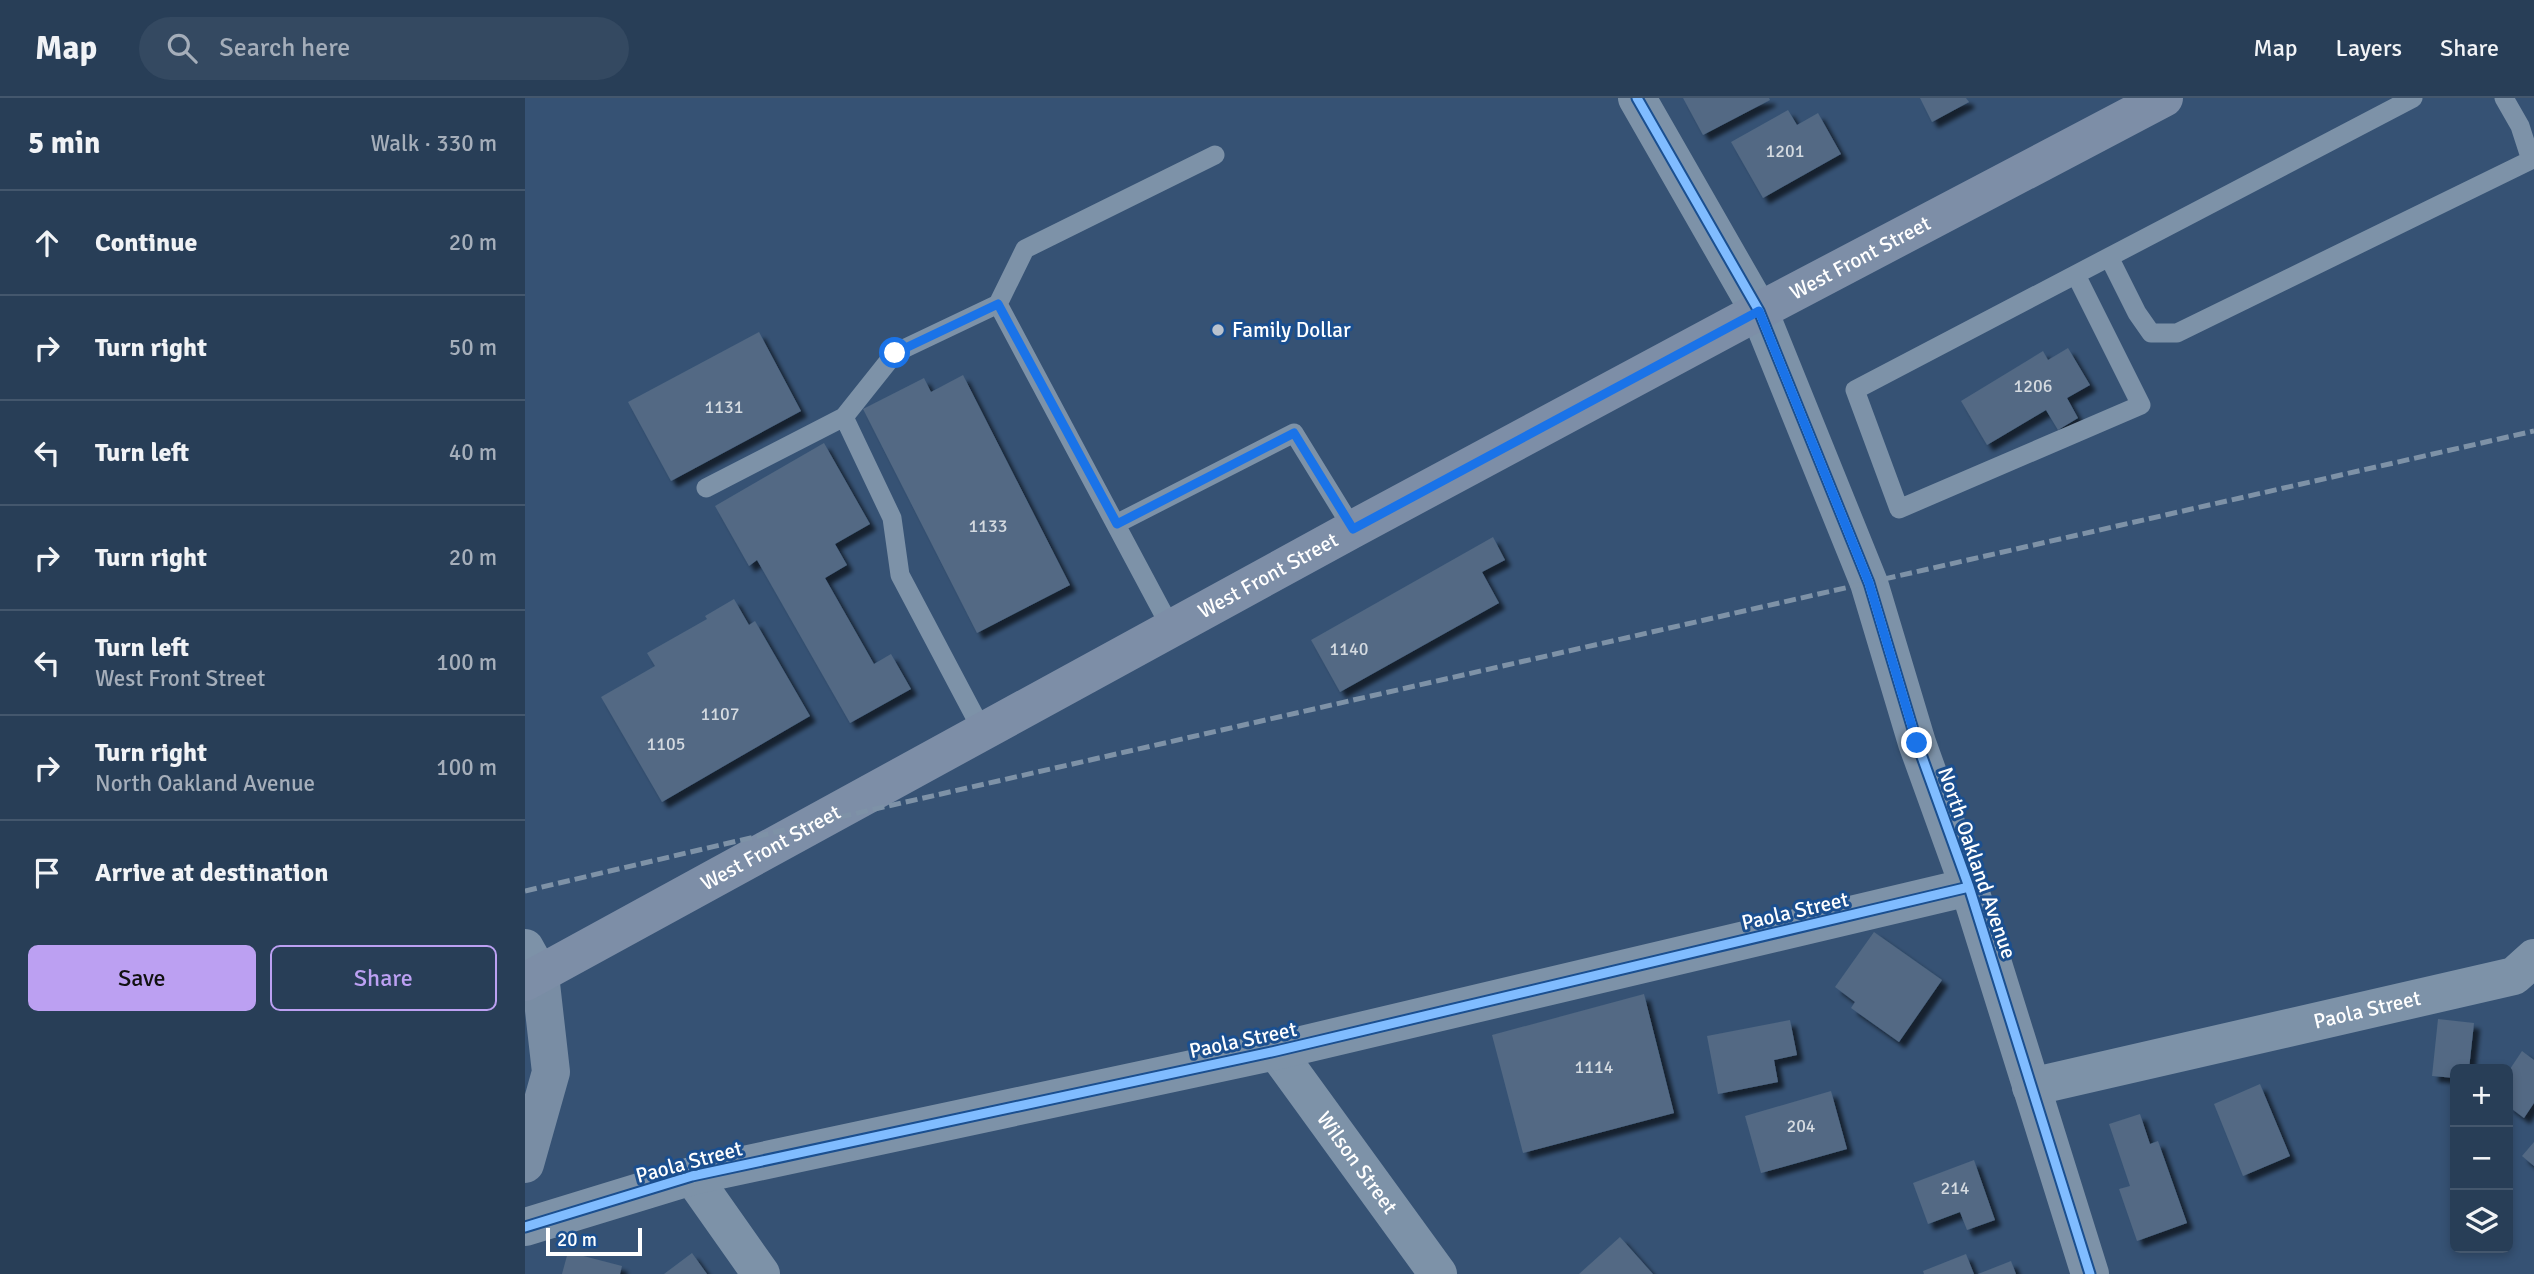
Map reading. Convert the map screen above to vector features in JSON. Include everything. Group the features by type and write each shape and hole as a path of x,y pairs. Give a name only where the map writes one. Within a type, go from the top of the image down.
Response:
{"main road":[{"name":"West Front Street","path":"530,968 983,732 1759,311 2164,98"},
{"path":"525,1164 551,1072 530,968"}],"street":[{"name":"North Oakland Avenue","path":"1637,98 1759,311 1869,583 1917,743 1969,887 2090,1274"},
{"name":"Paola Street","path":"525,1227 692,1176 1276,1051 1969,887"},
{"name":"Paola Street","path":"2031,1087 2527,975"},
{"name":"Wilson Street","path":"1276,1051 1438,1274"},
{"path":"692,1176 761,1274"}],"lane":[{"path":"2075,275 2141,405 1899,509 1855,390 2413,98"},
{"path":"2109,257 2137,313 2151,333 2177,333 2531,160 2527,123 2504,98"},
{"path":"706,488 844,418 895,353 998,304 1025,249 1215,155"},
{"path":"998,304 1171,628"},
{"path":"844,418 892,518 900,575 983,732"},
{"path":"1117,524 1294,433 1353,529"}],"building":[{"path":"1683,98 1769,98 1770,100 1703,135"},
{"path":"1920,98 1966,98 1969,102 1932,122"},
{"path":"1788,110 1797,125 1818,113 1841,154 1763,198 1731,142"},
{"path":"759,332 801,411 671,481 628,402"},
{"path":"2068,348 2090,385 2067,398 2078,418 2058,430 2046,410 1987,445 1961,401 2043,351 2048,360"},
{"path":"963,375 1070,585 977,633 863,409 924,378 931,392"},
{"path":"824,443 870,524 835,544 847,565 825,578 874,664 891,654 911,689 850,723 757,560 749,566 715,506"},
{"path":"1493,537 1505,560 1482,572 1499,603 1340,692 1311,640"},
{"path":"734,599 749,625 755,621 810,716 662,802 601,697 655,666 647,653 707,619 705,616"},
{"path":"1874,932 1942,980 1899,1042 1851,1008 1855,1002 1835,987"},
{"path":"1644,994 1674,1113 1523,1153 1492,1035"},
{"path":"2438,1019 2474,1023 2470,1064 2450,1064 2450,1078 2432,1076"},
{"path":"1790,1020 1797,1055 1774,1060 1778,1082 1718,1094 1707,1036"},
{"path":"2522,1051 2534,1060 2534,1103 2524,1118 2513,1110 2513,1064"},
{"path":"2260,1084 2290,1156 2243,1176 2214,1104"},
{"path":"1831,1091 1847,1149 1761,1173 1745,1116"},
{"path":"2140,1114 2150,1144 2158,1141 2187,1223 2137,1241 2119,1189 2130,1186 2109,1124"},
{"path":"2534,1142 2534,1166 2522,1156"},
{"path":"1974,1160 1995,1220 1967,1230 1960,1212 1928,1224 1913,1183"},
{"path":"1620,1237 1653,1274 1579,1274"},
{"path":"568,1252 622,1266 620,1274 562,1274"},
{"path":"692,1253 707,1274 664,1274"},
{"path":"1966,1254 1974,1274 1924,1274 1923,1271"},
{"path":"2011,1261 2016,1274 1978,1274"}],"railway":[{"path":"525,891 2534,431"}],"cycle path":[{"path":"1637,98 1759,311 1869,583 1917,743 1969,887 2090,1274"},
{"path":"525,1227 692,1176 1276,1051 1969,887"}],"place":[{"name":"Family Dollar","path":"1218,330"}],"route":[{"path":"895,353 998,304 1117,524 1294,433 1353,529 1759,311 1869,583 1917,743"}]}
